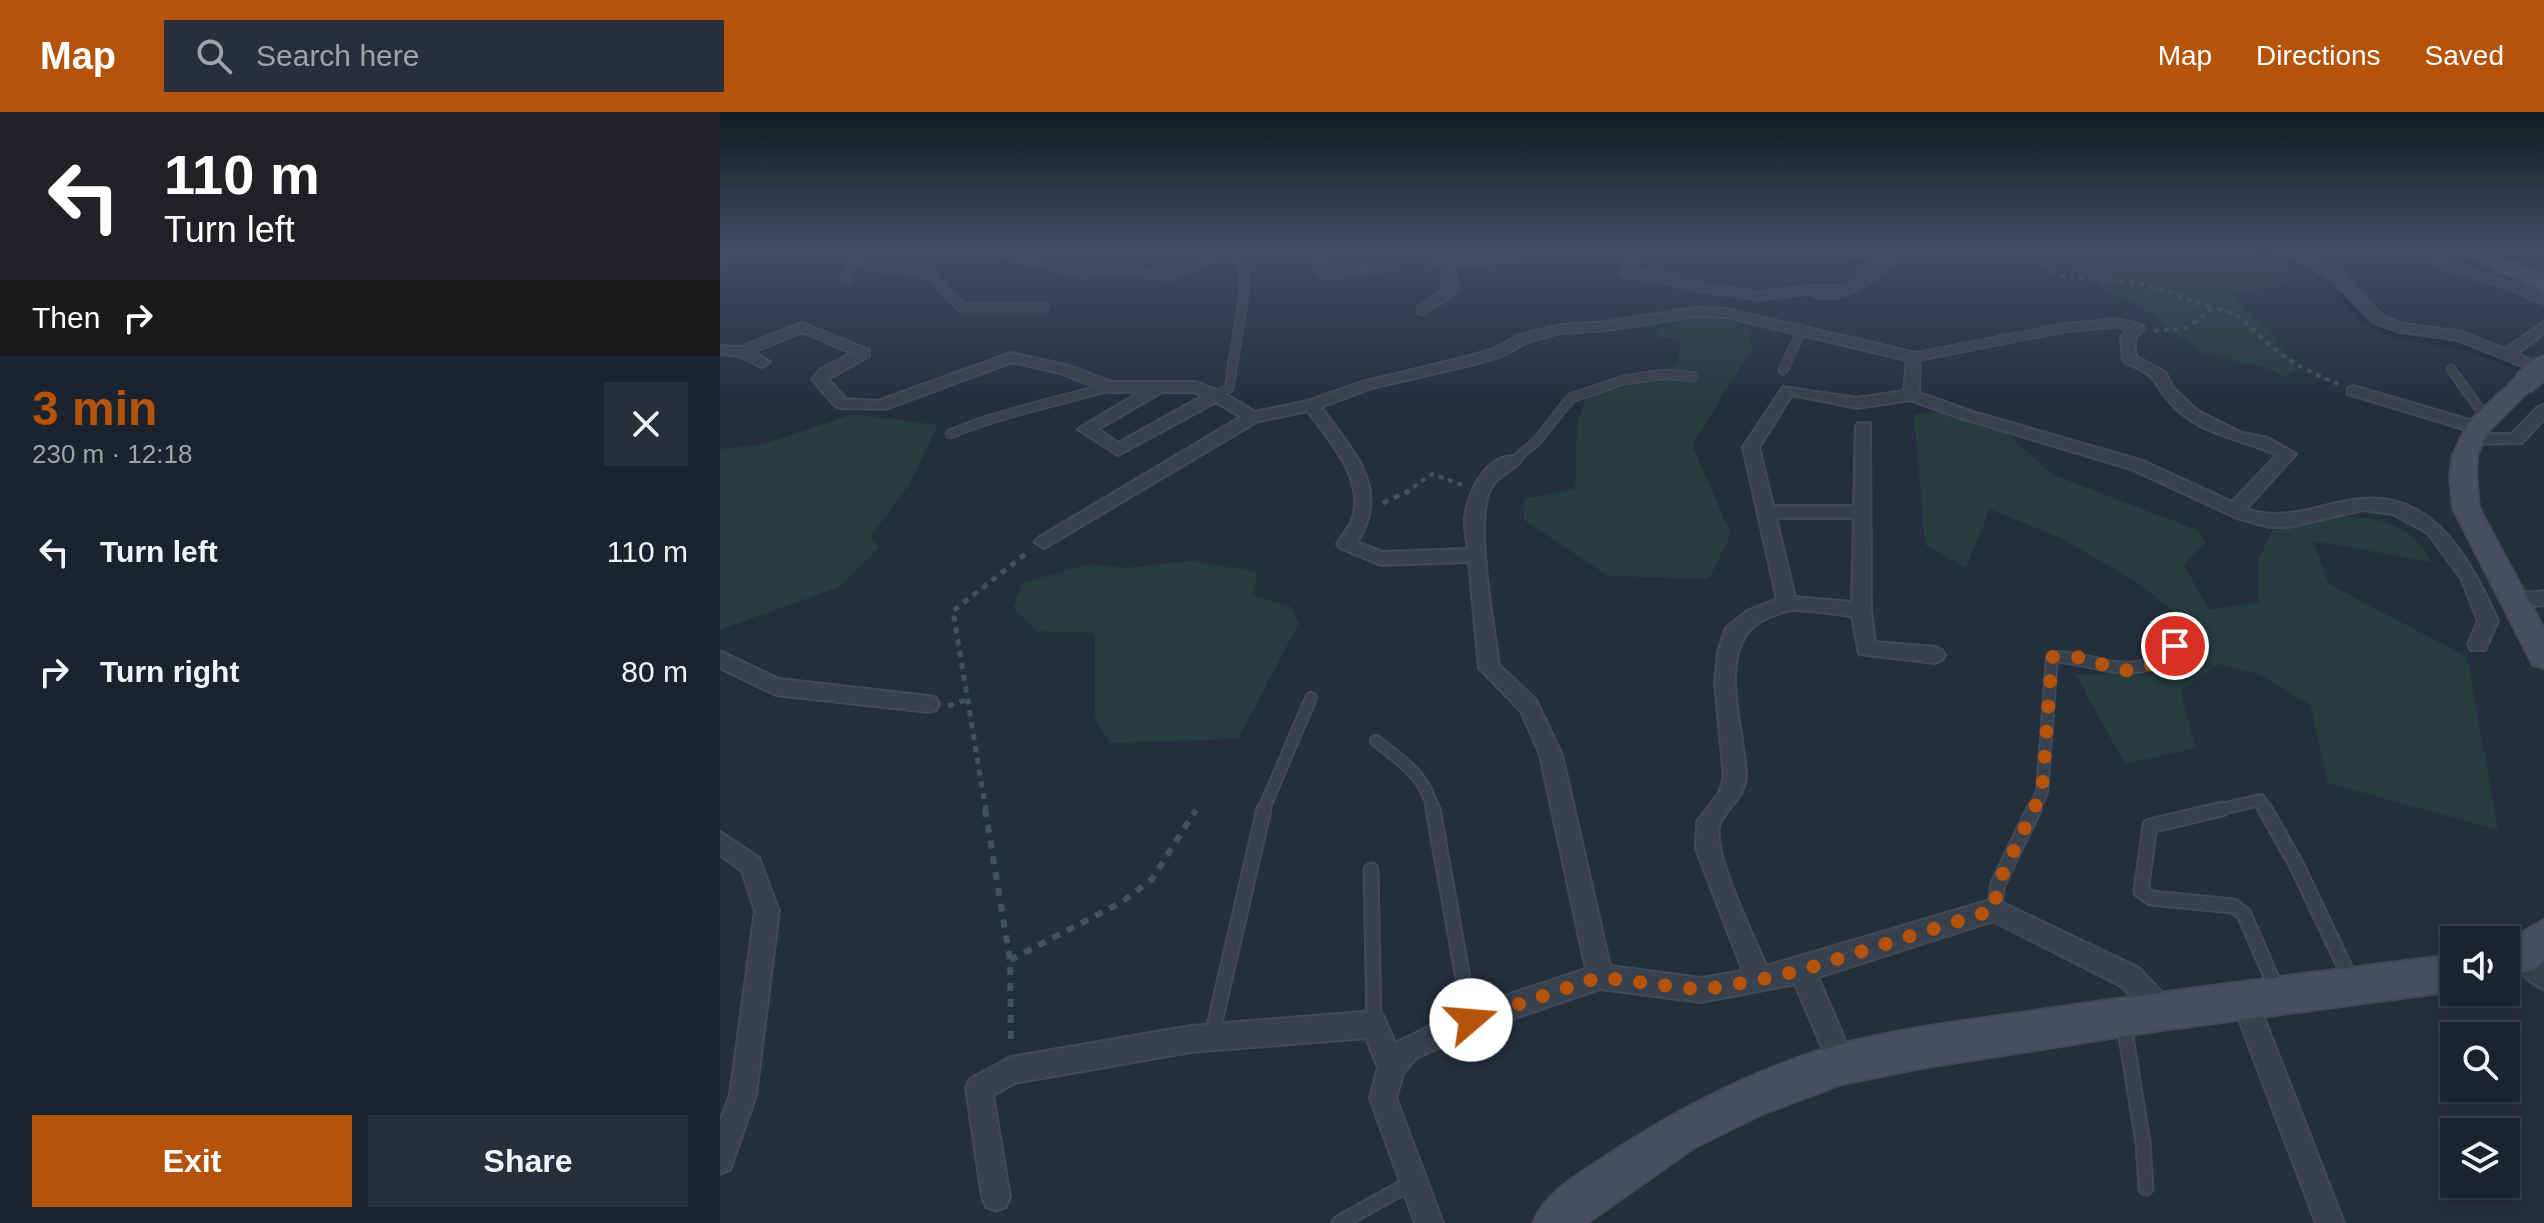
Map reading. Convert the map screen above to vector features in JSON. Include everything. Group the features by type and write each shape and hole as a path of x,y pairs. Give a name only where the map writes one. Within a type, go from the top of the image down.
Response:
{"street":[{"path":"1423,310 1439,300"},
{"path":"2360,300 2378,319 2400,328 2458,335 2506,355 2537,373 2478,428 2463,476 2466,508 2544,657"},
{"path":"1044,542 1253,417 1312,405 1367,385 1485,357 1522,339 1560,329 1608,326 1694,312 1726,313 1915,357 1911,395"},
{"path":"2115,323 2137,328 2128,338 2128,358 2160,375 2166,390 2180,406 2237,437 2262,442 2288,454 2235,510"},
{"path":"2506,355 2544,326"},
{"path":"742,352 794,329 809,329 864,353 825,373 820,379 841,403 879,406 1011,357 1065,369 1109,387 1164,384 1195,387 1216,395 1253,417"},
{"path":"720,350 742,352 762,362"},
{"path":"1164,384 1086,429 1118,450 1216,395"},
{"path":"1787,603 1751,447 1788,390 1857,403 1911,395 1967,415 2137,465 2235,510 2269,521 2288,521 2363,504 2397,509 2434,529 2474,586 2488,621 2478,645"},
{"path":"2353,391 2516,439 2544,410"},
{"path":"1312,405 1358,476 1364,512 1346,544 1381,559 1478,555"},
{"path":"1864,427 1861,610 1866,649 1935,655"},
{"path":"1513,461 1493,471 1480,492 1474,518 1489,668 1529,706 1551,755 1600,977"},
{"path":"1766,512 1863,512"},
{"path":"2474,586 2510,596 2544,598"},
{"path":"1759,980 1707,849 1708,822 1728,798 1735,778 1725,683 1728,652 1736,628 1754,616 1787,603 1861,610"},
{"path":"720,659 776,687 929,704"},
{"path":"720,842 751,865 767,911 743,1095 720,1160"},
{"path":"1429,1223 1383,1098 1391,1067 1407,1049 1471,1020 1600,977 1701,990 1802,970 1994,910 2130,977 2143,1014"},
{"path":"1802,970 1842,1064"},
{"path":"1555,1223 1582,1198 1678,1133 1753,1097 1842,1064 2143,1014 2440,975"},
{"path":"2262,999 2330,1223"},
{"path":"996,1197 979,1088 1011,1070 1212,1037 1374,1024 1391,1067"}],"lane":[{"path":"955,300 962,307 1044,307"},
{"path":"1216,395 1229,388 1243,300"},
{"path":"1915,357 2063,328 2115,323"},
{"path":"1783,370 1802,330"},
{"path":"2451,369 2478,428"},
{"path":"1513,461 1536,442 1571,398 1624,380 1666,374 1693,377"},
{"path":"950,434 996,415 1036,408 1109,387"},
{"path":"1994,910 1998,884 2042,792 2052,657 2067,655 2124,672 2147,668 2161,660 2189,633"},
{"path":"1212,1037 1266,799 1311,698"},
{"path":"1376,741 1411,767 1430,793 1471,1020"},
{"path":"2262,999 2244,914 2233,906 2151,898 2141,891 2150,826 2260,800 2297,866 2355,987"},
{"path":"1371,870 1374,1024"},
{"path":"2143,1014 2146,1188"},
{"path":"1339,1223 1412,1183"}],"path":[{"path":"2190,300 2242,315 2276,351 2353,391"},
{"path":"2137,328 2157,332 2189,329 2202,321 2213,308"},
{"path":"1364,512 1412,490 1432,474 1480,492"},
{"path":"1011,1070 1010,960 953,611 1000,571 1044,542"},
{"path":"1010,960 1122,902 1152,879 1196,810"}],"green space":[{"path":"2126,300 2236,300 2278,340 2297,371 2284,377 2273,370 2204,353 2162,325 2151,313"},
{"path":"1690,316 1728,320 1748,327 1752,349 1692,445 1731,534 1709,579 1608,576 1524,520 1523,499 1575,489 1577,423 1587,396 1625,387 1676,365 1681,340 1659,337 1656,330"},
{"path":"1937,410 2008,434 2051,474 2195,529 2206,542 2184,565 2209,610 2259,602 2259,558 2273,529 2324,519 2359,517 2393,525 2408,533 2432,562 2313,541 2329,584 2467,657 2498,830 2328,783 2310,705 2259,674 2219,664 2180,691 2196,748 2125,764 2075,674 2150,675 2199,632 2141,585 2063,539 1990,509 1966,568 1925,545 1914,415"},
{"path":"854,414 938,425 909,485 870,537 880,547 839,587 720,630 720,449 761,445"},
{"path":"1191,561 1257,572 1253,595 1291,607 1299,623 1238,739 1110,743 1095,718 1095,633 1037,631 1013,608 1022,583 1088,564 1124,568"}],"waterway":[{"path":"2344,300 2361,318 2384,332 2475,350 2532,373"}],"route":[{"path":"1471,1020 1600,977 1701,990 1759,980 1802,970 1994,910 1998,884 2042,792 2052,657 2067,655 2124,672 2147,668 2175,646"}]}
